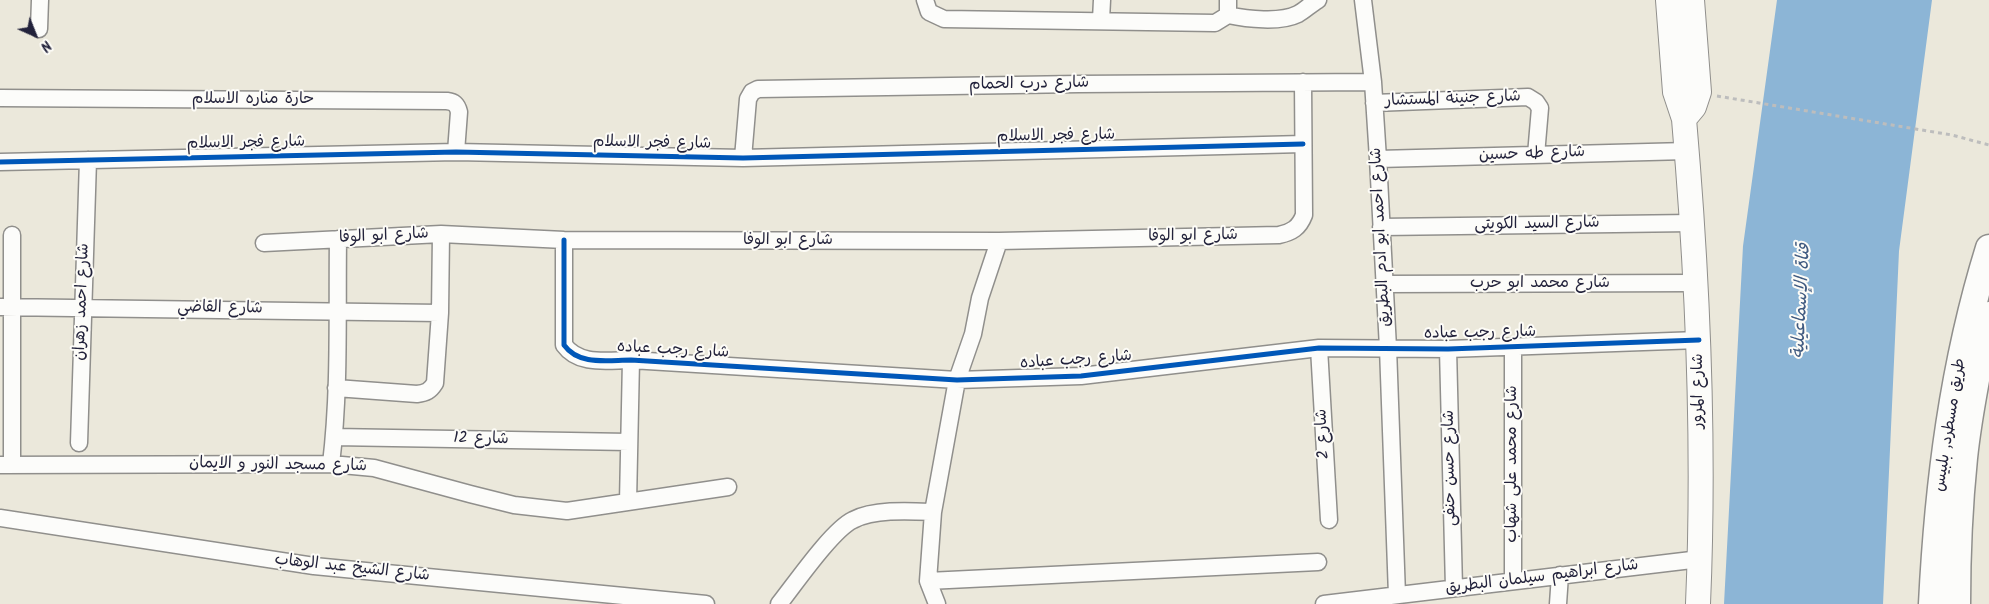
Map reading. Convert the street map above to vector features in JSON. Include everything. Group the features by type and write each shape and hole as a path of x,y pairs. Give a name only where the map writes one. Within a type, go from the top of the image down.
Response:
{"main road":[{"name":"شارع المرور","path":"1668,0 1675,92 1684,119 1687,151 1699,340 1700,559 1698,604"},
{"path":"1684,119 1694,107 1699,92 1692,0"},
{"name":"طريق مسطرد, بلبيس","path":"1932,604 1936,535 1944,456 1956,378 1973,304 1989,248"},
{"name":"طريق مسطرد, بلبيس","path":"1957,604 1958,536 1964,457 1976,379 1989,315"}],"street":[{"path":"39,28 40,0"},
{"path":"925,0 929,12 944,19 1215,22 1228,8 1249,20 1269,20 1296,7 1318,0"},
{"path":"1100,20 1102,0"},
{"name":"شارع احمد ابو ادم البطريق","path":"1363,0 1373,82 1378,159 1388,348 1397,595"},
{"path":"1303,82 1303,144"},
{"name":"شارع درب الحمام","path":"743,158 748,99 752,92 758,89 1373,82"},
{"name":"شارع جنينة المستشار","path":"1374,103 1528,97 1536,102 1540,108 1536,155"},
{"name":"حارة مناره الاسلام","path":"0,98 446,101 453,102 459,112 456,152"},
{"name":"شارع فجر الاسلام","path":"0,162 456,152 743,158 1303,144"},
{"name":"شارع ابو الوفا","path":"264,243 441,234 564,240 998,242 1279,235 1290,232 1300,225 1304,215 1303,144"},
{"name":"شارع طه حسين","path":"1378,159 1687,151"},
{"name":"شارع احمد زهران","path":"79,443 88,160"},
{"name":"شارع السيد الكويتى","path":"1381,227 1692,224"},
{"path":"336,388 417,394 424,394 431,389 435,383 440,313 441,234"},
{"path":"6,465 6,307 12,235"},
{"path":"331,464 336,388 338,240"},
{"name":"شارع رجب عباده","path":"564,240 564,345 570,354 582,360 631,360 957,380 1082,376 1318,348 1448,349 1699,340"},
{"path":"937,604 928,580 933,512 957,380 998,242"},
{"name":"شارع محمد ابو حرب","path":"1384,284 1696,283"},
{"name":"شارع القاضي","path":"6,307 337,310 440,313"},
{"name":"شارع محمد على شهاب","path":"1513,346 1513,581"},
{"name":"شارع 2","path":"1318,348 1329,520"},
{"name":"شارع حسن حنفى","path":"1448,349 1454,588"},
{"path":"628,502 631,360"},
{"name":"شارع 12","path":"334,437 628,442"},
{"name":"شارع مسجد النور و الايمان","path":"6,465 331,464 374,468 514,505 568,511 728,487"},
{"path":"779,604 830,539 852,520 887,511 933,512"},
{"name":"شارع الشيخ عبد الوهاب","path":"0,518 314,566 706,604"},
{"name":"شارع ابراهيم سيلمان البطريق","path":"1324,604 1700,559"},
{"path":"928,580 1318,562"},
{"path":"1558,604 1560,575"}],"path":[{"path":"1699,92 1952,135 1989,146"}],"water":[{"name":"قناة الإسماعيلية","path":"1777,0 1932,0 1899,251 1883,604 1724,604 1743,246"}],"cycle path":[{"path":"0,162 456,152 743,158 1303,144"},
{"path":"564,240 564,345 570,352 578,356 604,361 631,360 957,380 1081,376 1319,348 1448,349 1699,340"}]}
